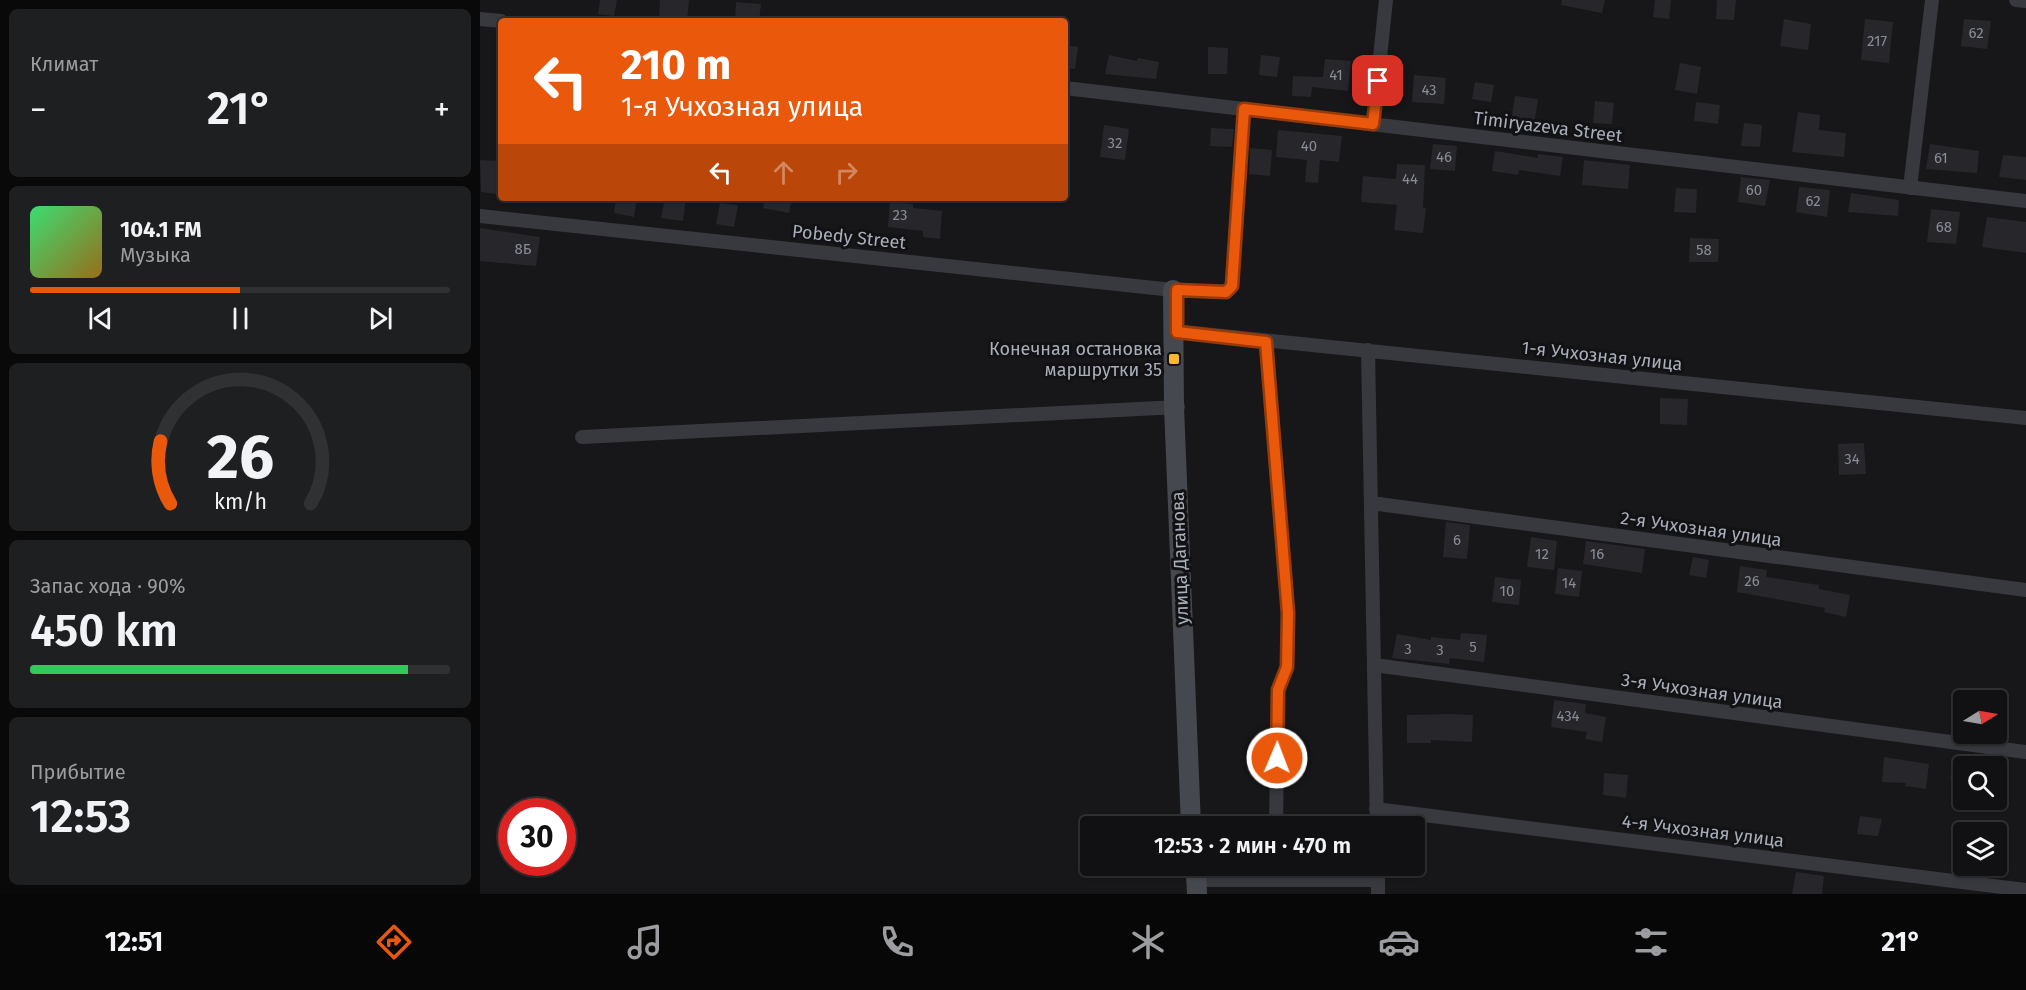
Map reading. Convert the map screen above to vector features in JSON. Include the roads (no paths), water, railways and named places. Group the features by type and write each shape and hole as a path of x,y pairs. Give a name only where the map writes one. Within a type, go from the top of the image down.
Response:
{"main road":[{"name":"улица Даганова","path":"1175,290 1176,407 1192,816"}],"street":[{"path":"1373,124 1386,0"},
{"path":"1910,188 1932,0"},
{"path":"2016,0 2026,1"},
{"path":"480,19 498,21"},
{"name":"Timiryazeva Street","path":"1068,88 2026,201"},
{"name":"Pobedy Street","path":"480,216 1175,290 1226,292 1232,286 1244,109"},
{"name":"1-я Учхозная улица","path":"1176,332 2026,418"},
{"path":"1266,342 1288,613 1287,667 1278,690 1276,816"},
{"path":"1368,350 1376,816"},
{"path":"582,437 1176,407"},
{"name":"2-я Учхозная улица","path":"1371,503 2026,590"},
{"name":"3-я Учхозная улица","path":"1374,665 2026,752"},
{"name":"4-я Учхозная улица","path":"1376,809 2026,890"},
{"path":"1292,879 1293,894"},
{"path":"1194,880 1292,879 1378,887"}],"place":[{"name":"Конечная остановка маршрутки 35","path":"1174,359"}]}
